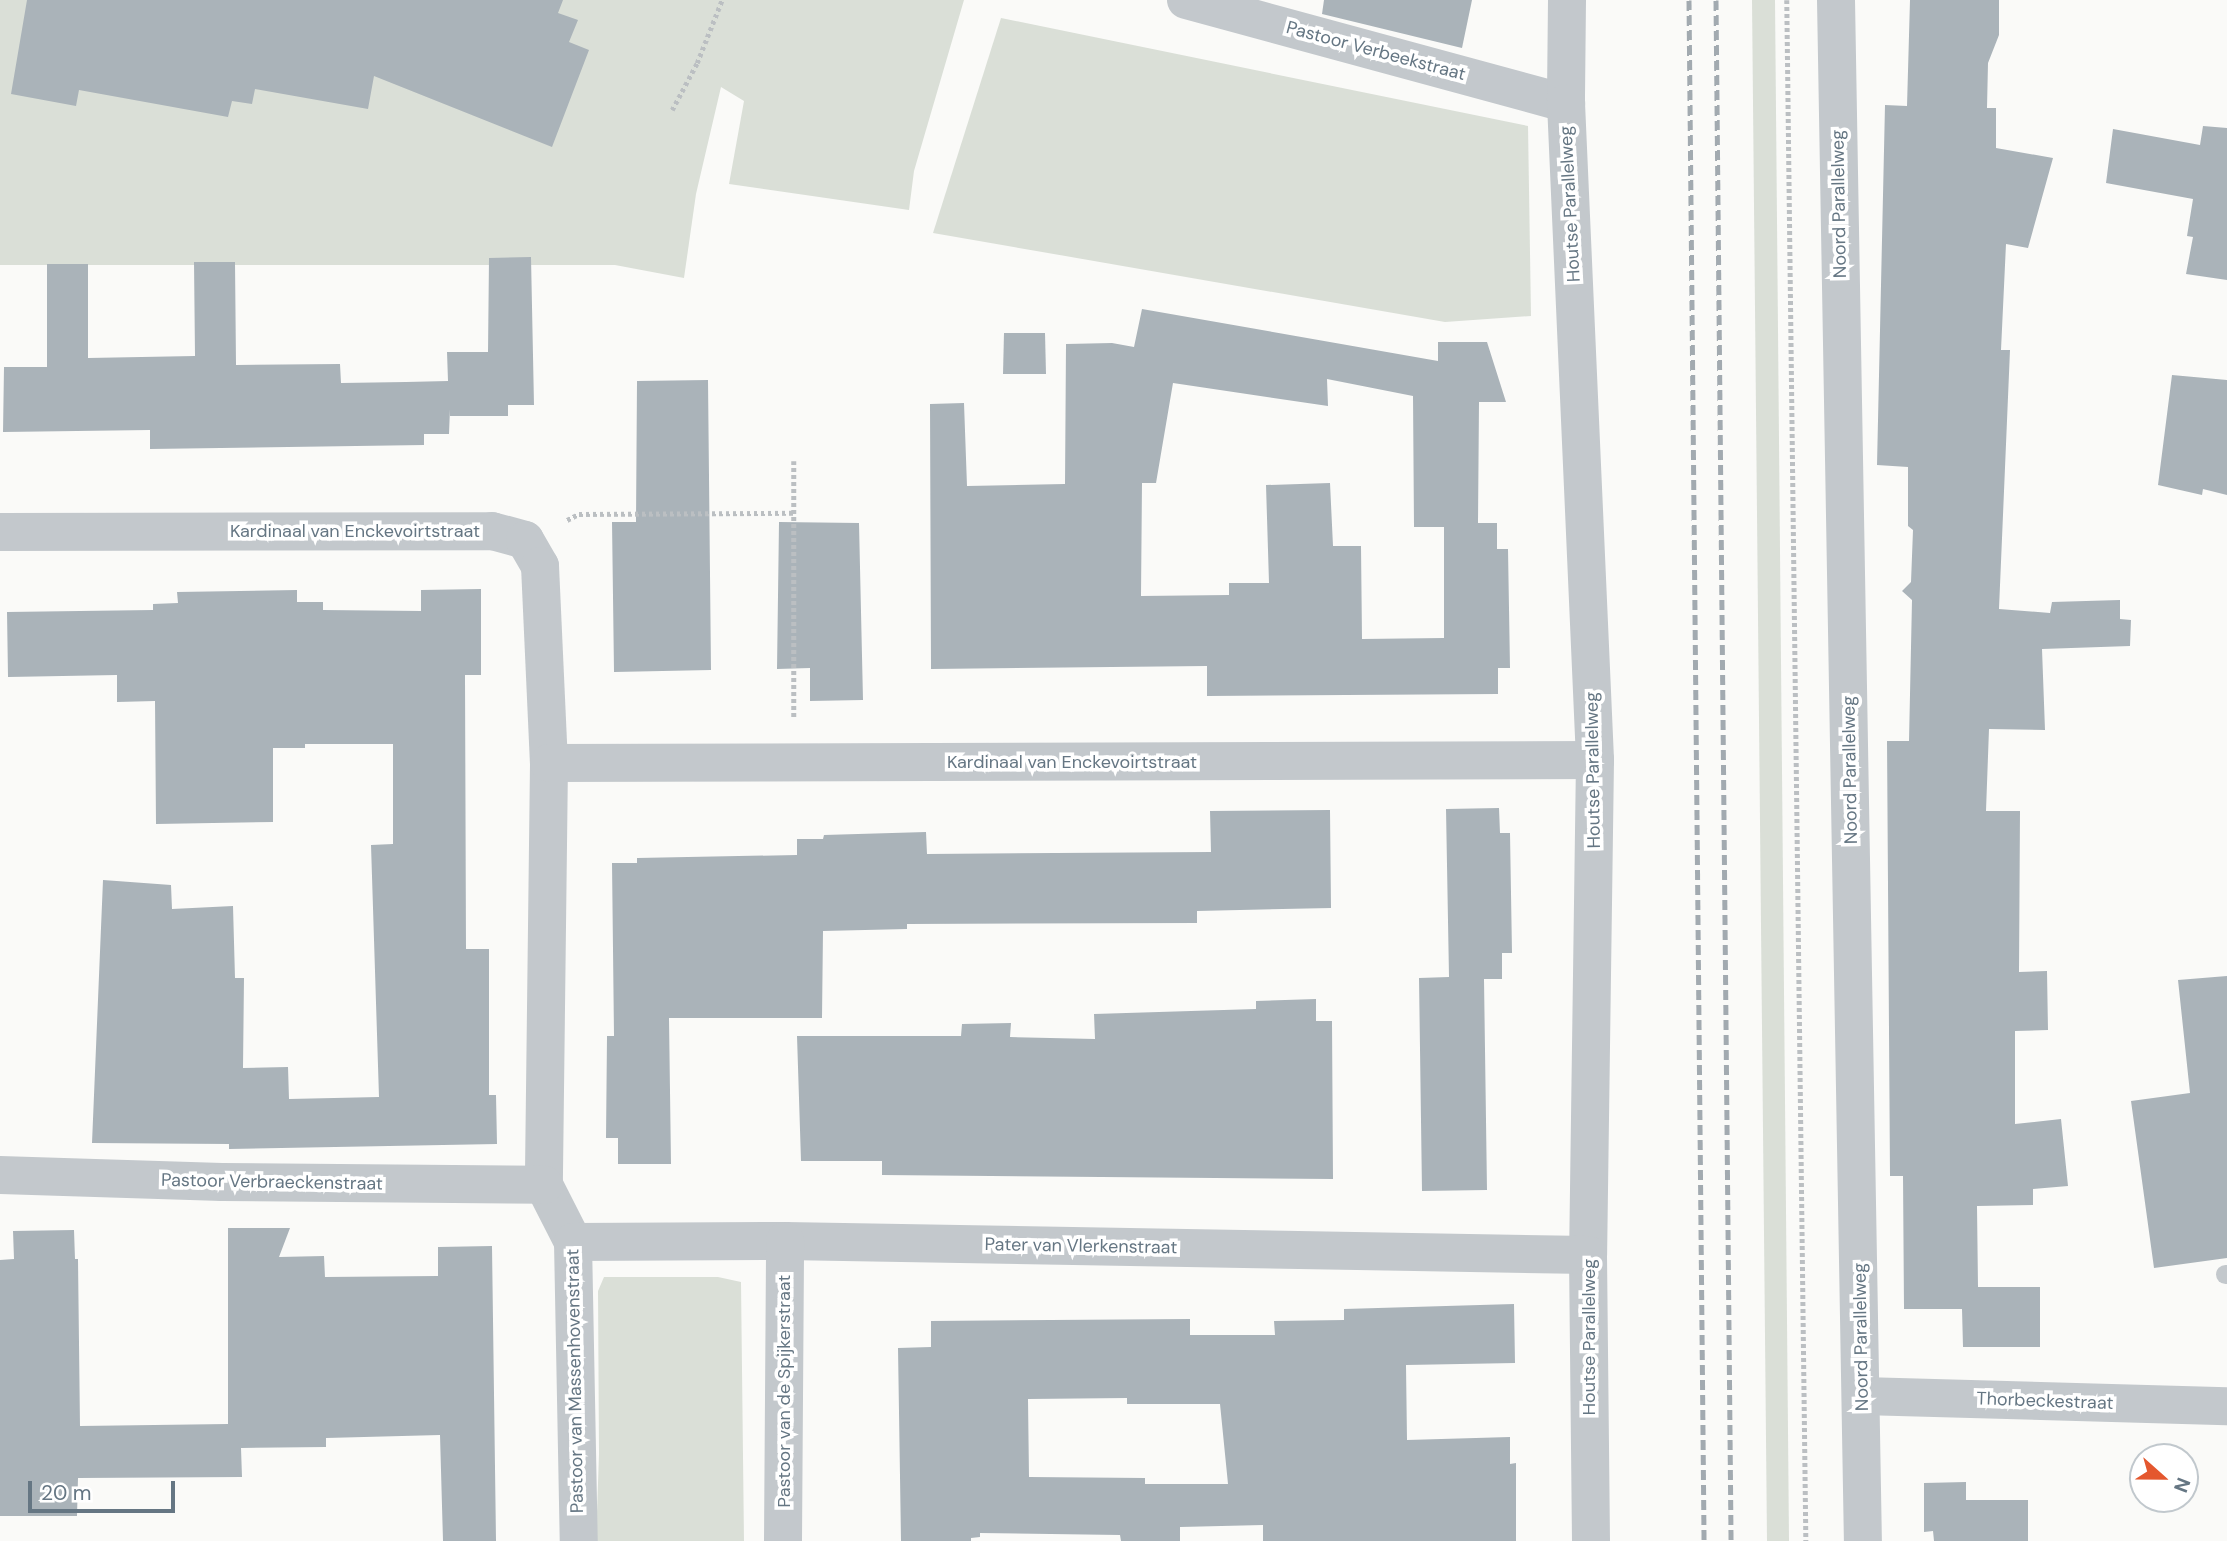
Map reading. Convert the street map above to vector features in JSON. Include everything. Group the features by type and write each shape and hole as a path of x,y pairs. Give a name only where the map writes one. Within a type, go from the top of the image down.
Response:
{"street":[{"name":"Pastoor Verbeekstraat","path":"1185,0 1566,103"},
{"name":"Houtse Parallelweg","path":"1567,0 1566,103 1595,760 1588,1255 1591,1541"},
{"name":"Noord Parallelweg","path":"1836,0 1863,1541"},
{"name":"Kardinaal van Enckevoirtstraat","path":"0,532 492,531 525,540"},
{"path":"525,540 540,566 549,762 544,1185"},
{"name":"Kardinaal van Enckevoirtstraat","path":"549,762 794,764 1595,760"},
{"name":"Pastoor Verbraeckenstraat","path":"0,1175 222,1182 544,1185"},
{"name":"Pastoor van Massenhovenstraat","path":"544,1185 573,1242 579,1541"},
{"name":"Pater van Vlerkenstraat","path":"573,1242 785,1241 1588,1255"},
{"name":"Pastoor van de Spijkerstraat","path":"783,1541 785,1241"},
{"name":"Thorbeckestraat","path":"1862,1396 2227,1406"}],"path":[{"path":"672,110 697,63 722,0"},
{"path":"1787,0 1805,1541"},
{"path":"794,461 794,764"},
{"path":"525,540 579,514 796,513"}],"shaded area":[{"path":"0,0 964,0 914,171 909,210 729,184 744,101 721,87 696,194 684,278 615,265 0,265"},
{"path":"1752,0 1775,0 1789,1541 1767,1541"},
{"path":"1001,18 1528,126 1531,316 1445,322 933,233"},
{"path":"604,1277 718,1277 741,1282 744,1541 596,1541 599,1454 598,1291"}],"building":[{"path":"27,0 563,0 558,13 578,20 569,42 589,50 552,147 374,76 368,109 255,89 252,104 232,101 228,117 79,90 76,106 11,94"},
{"path":"1324,0 1472,0 1462,48 1322,14"},
{"path":"1910,0 1999,0 1999,35 1988,63 1987,108 1996,108 1996,148 2053,158 2028,248 2006,244 2001,350 2010,350 1999,609 2050,613 2052,602 2120,600 2120,619 2131,620 2130,646 2042,649 2045,730 1989,729 1986,811 2020,811 2019,972 2047,971 2048,1030 2015,1031 2015,1124 2061,1119 2068,1186 2033,1189 2033,1205 1977,1206 1978,1287 2040,1287 2040,1347 1963,1347 1962,1309 1904,1309 1903,1176 1890,1176 1887,741 1909,741 1912,600 1902,591 1911,582 1913,530 1908,526 1908,467 1877,465 1885,105 1907,106"},
{"path":"2203,126 2227,128 2227,280 2186,274 2193,237 2187,236 2193,199 2106,183 2113,129 2200,145"},
{"path":"531,257 534,405 508,405 508,416 450,416 450,409 449,434 424,434 424,445 150,449 150,430 3,432 4,367 47,367 47,264 88,264 88,358 195,356 194,262 235,262 236,365 340,364 341,383 448,381 447,352 488,352 489,258"},
{"path":"1142,309 1438,361 1438,342 1487,342 1506,402 1479,402 1478,523 1497,523 1497,549 1508,549 1510,668 1498,668 1498,694 1207,696 1207,666 931,669 930,404 964,403 967,486 1065,484 1066,344 1112,343 1134,347","holes":["1327,379 1413,396 1414,527 1444,527 1444,638 1362,639 1361,546 1333,546 1330,483 1266,485 1269,583 1229,583 1229,595 1141,596 1142,483 1156,483 1173,383 1328,406"]},
{"path":"1004,333 1045,333 1046,374 1003,374"},
{"path":"2172,375 2227,380 2227,495 2203,489 2202,495 2158,485"},
{"path":"708,380 711,670 614,672 612,522 636,522 637,381"},
{"path":"779,522 859,523 863,700 810,701 810,668 777,669"},
{"path":"481,589 481,675 465,675 466,949 489,949 489,1095 496,1095 497,1144 229,1149 229,1144 92,1143 103,880 171,885 172,909 233,906 235,978 244,978 243,1068 288,1067 289,1099 379,1097 371,845 393,844 393,744 305,744 305,748 273,748 273,822 156,824 155,701 117,702 117,675 8,677 7,612 153,610 153,604 178,603 177,592 297,590 297,602 323,602 323,610 421,611 421,590"},
{"path":"1499,808 1500,833 1510,833 1512,953 1502,953 1502,979 1484,979 1487,1190 1422,1191 1419,978 1449,977 1446,809"},
{"path":"1330,810 1331,908 1197,911 1197,923 907,924 907,929 823,931 822,1018 669,1018 671,1164 618,1164 618,1138 606,1138 607,1036 614,1036 612,863 637,863 637,858 797,855 797,839 823,839 824,835 926,832 927,854 1211,852 1210,811"},
{"path":"2227,976 2227,1258 2154,1268 2131,1101 2190,1093 2178,980"},
{"path":"1316,999 1316,1021 1332,1021 1333,1179 882,1175 882,1161 801,1161 797,1036 961,1036 962,1024 1011,1023 1010,1037 1095,1039 1094,1014 1256,1009 1256,1001"},
{"path":"228,1228 290,1228 279,1257 324,1256 325,1277 438,1276 438,1247 492,1246 496,1541 443,1541 440,1435 326,1438 326,1447 241,1448 242,1477 78,1478 77,1516 0,1516 0,1260 14,1259 13,1231 74,1230 75,1259 78,1259 80,1426 228,1424"},
{"path":"1514,1304 1515,1363 1406,1365 1407,1440 1510,1437 1510,1464 1516,1463 1516,1541 1263,1541 1263,1525 1180,1527 1180,1541 1121,1541 1120,1535 980,1533 980,1537 971,1538 971,1541 901,1541 898,1348 931,1347 931,1321 1190,1319 1190,1335 1275,1335 1274,1321 1344,1320 1344,1309","holes":["1127,1398 1127,1404 1220,1404 1228,1484 1145,1484 1145,1478 1029,1477 1028,1399"]},
{"path":"1966,1482 1966,1500 2028,1500 2028,1541 1934,1541 1933,1531 1924,1532 1924,1483"}],"railway":[{"path":"1689,0 1704,1541"},
{"path":"1716,0 1731,1541"}]}
